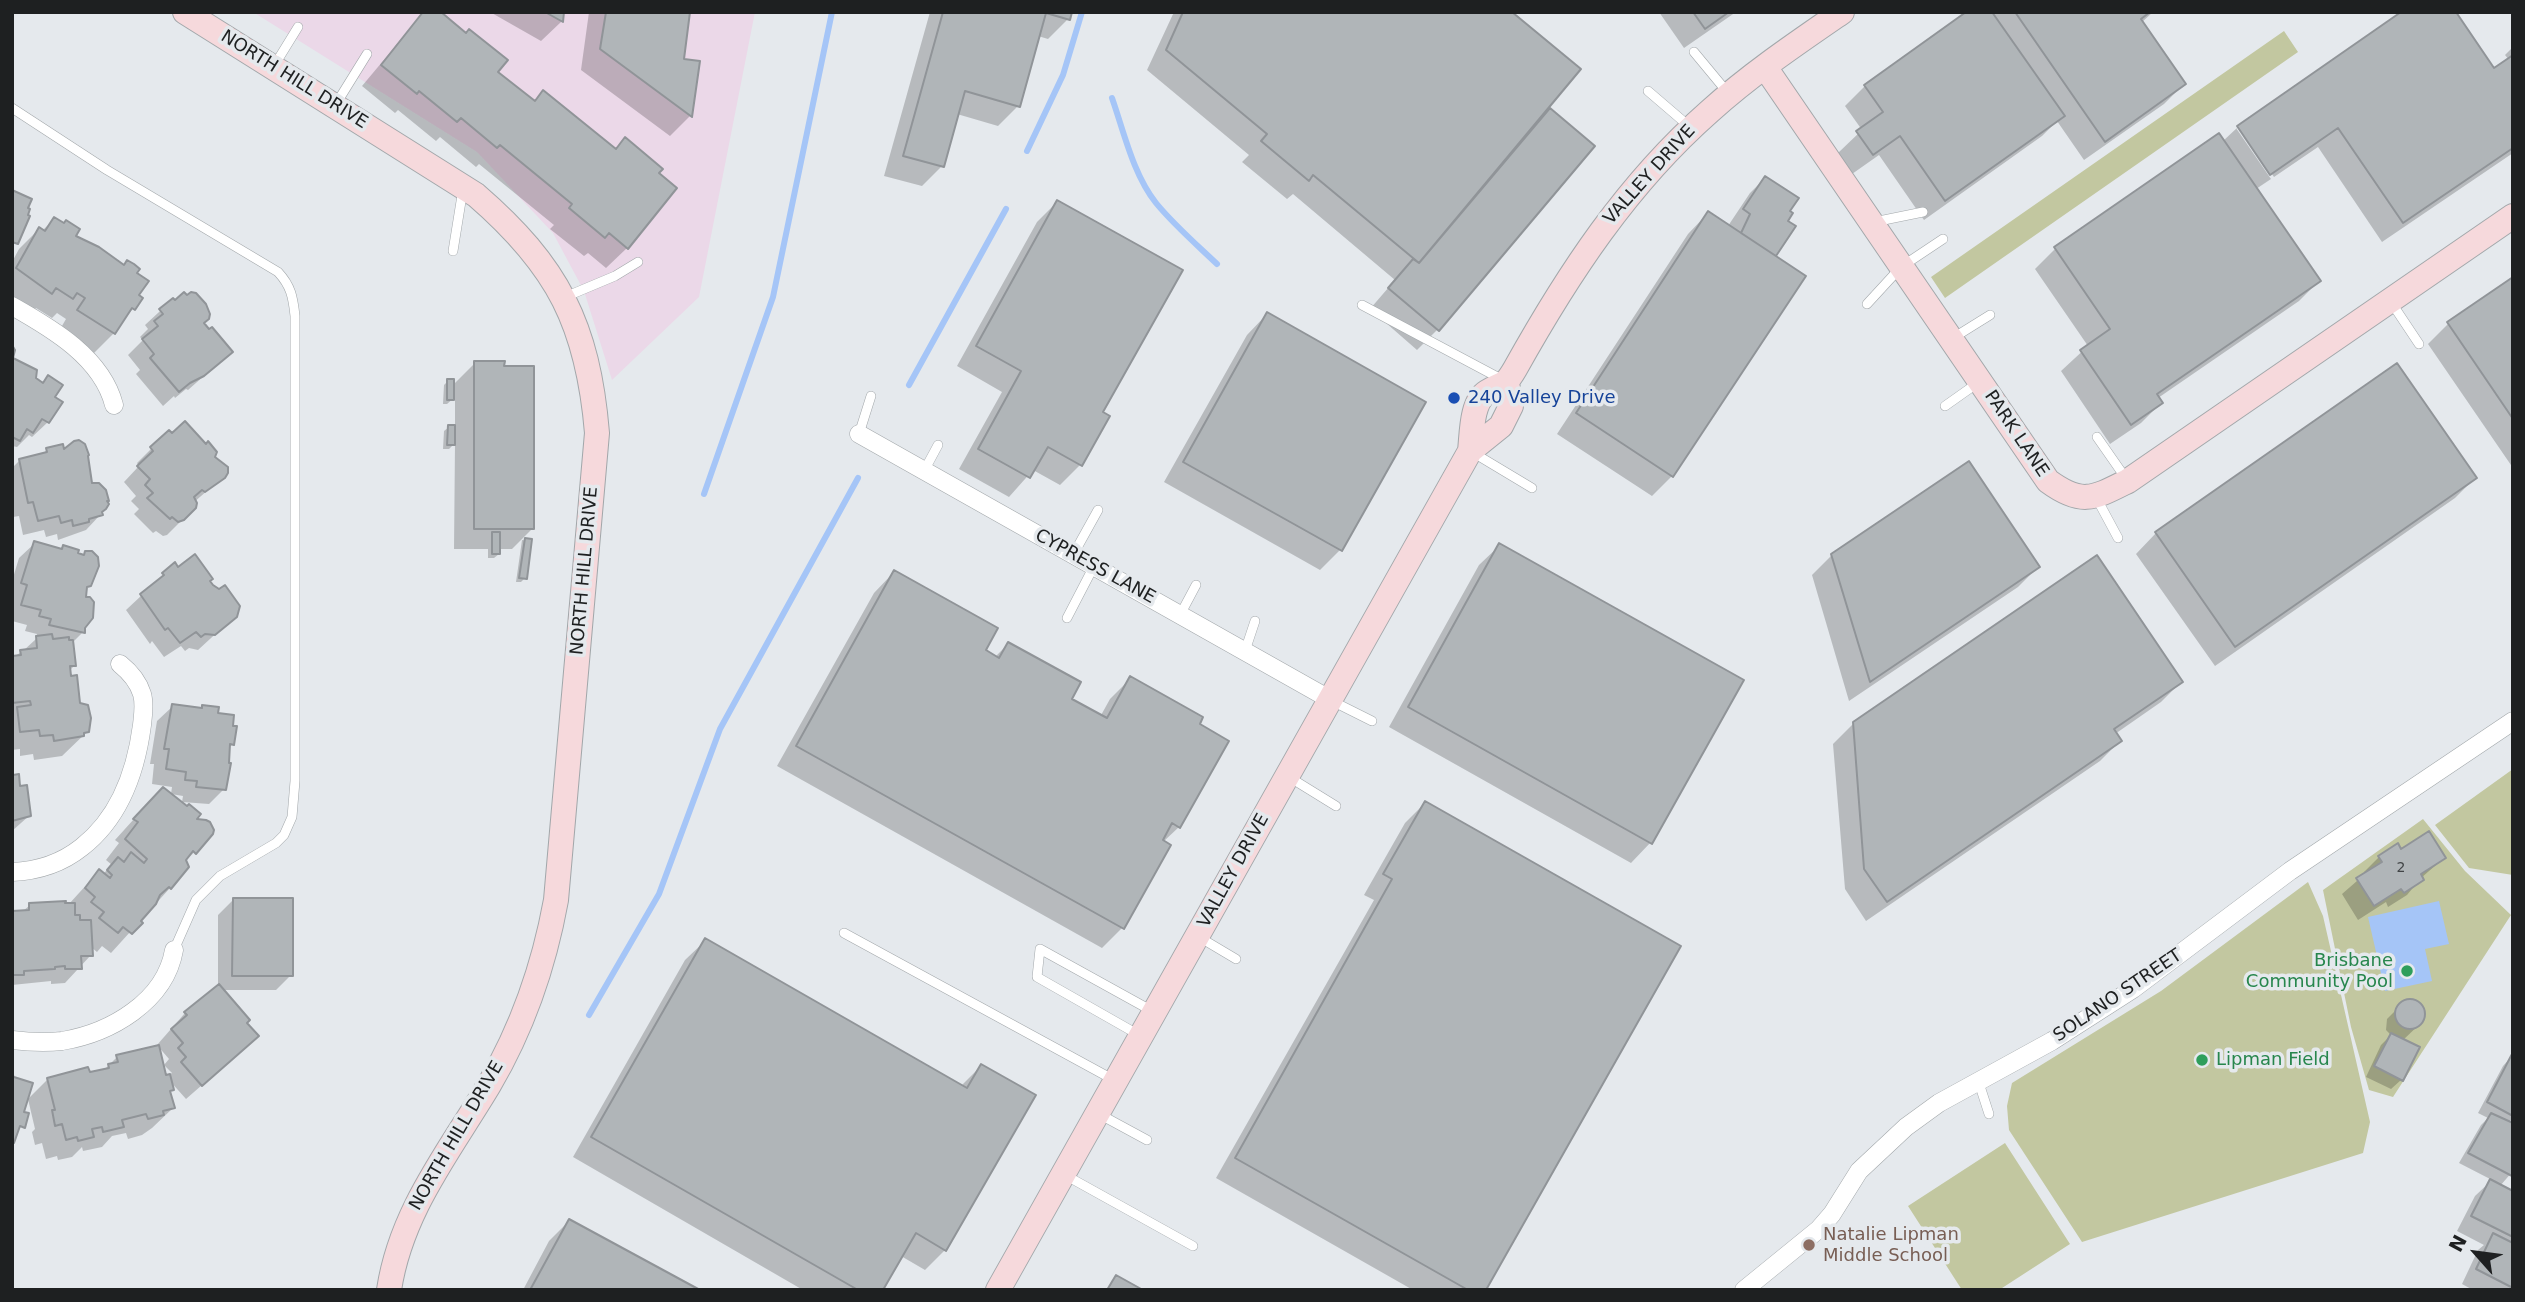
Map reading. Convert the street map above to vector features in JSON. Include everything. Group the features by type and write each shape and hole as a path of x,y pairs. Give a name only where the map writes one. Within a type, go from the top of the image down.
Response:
{"street":[{"name":"NORTH HILL DRIVE","path":"186,12 476,195 509,223 538,257 564,298 582,342 593,387 597,433 556,900 547,949 517,1029 490,1083 412,1211 397,1252 389,1290"},
{"name":"VALLEY DRIVE","path":"998,1290 1471,452 1475,412 1485,393 1507,383 1547,313 1597,235 1642,179 1729,94 1842,12"},
{"name":"PARK LANE","path":"1765,67 2048,481 2070,494 2096,497"},
{"path":"2096,497 2129,481 2513,216"},
{"path":"12,306 42,324 94,364 104,379 114,405"},
{"name":"CYPRESS LANE","path":"859,434 1331,700"},
{"path":"12,872 43,867 80,849 111,816 123,794 133,768 144,710 138,684 133,675 120,664"},
{"name":"SOLANO STREET","path":"1744,1290 1819,1229 1832,1214 1858,1171 1882,1148 1940,1103 2052,1041 2133,989 2290,871 2513,721"},
{"path":"12,1040 61,1041 88,1035 114,1024 139,1007 158,989 171,965 174,950"}],"lane":[{"path":"273,68 298,27"},
{"path":"1694,52 1729,94"},
{"path":"335,106 367,54"},
{"path":"1647,91 1692,128"},
{"path":"12,107 107,170 278,272 289,284 293,296 295,781 292,817 284,835 276,843 220,876 196,900 174,950"},
{"path":"453,251 463,188"},
{"path":"1872,222 1923,212"},
{"path":"1867,304 1902,267 1943,239"},
{"path":"564,298 615,276 638,261"},
{"path":"2390,301 2419,344"},
{"path":"1362,305 1507,383"},
{"path":"1951,339 1990,315"},
{"path":"1945,406 1980,381"},
{"path":"859,434 871,396"},
{"path":"2097,437 2129,481"},
{"path":"924,471 938,445"},
{"path":"1471,452 1532,488"},
{"path":"2096,497 2118,538"},
{"path":"1073,555 1098,510"},
{"path":"1067,618 1094,566"},
{"path":"1180,615 1196,585"},
{"path":"1245,651 1255,621"},
{"path":"1331,700 1372,721"},
{"path":"1288,776 1336,806"},
{"path":"845,933 1116,1081"},
{"path":"1197,936 1236,958"},
{"path":"1141,1036 1037,977 1040,949 1155,1012"},
{"path":"1979,1083 1989,1114"},
{"path":"1098,1113 1147,1140"},
{"path":"1064,1174 1193,1246"}],"shaded area":[{"path":"253,12 755,12 699,297 612,380 584,291 553,233 477,152"}],"green space":[{"path":"2284,31 2298,52 1945,298 1931,277"},
{"path":"2513,769 2513,875 2469,868 2435,825"},
{"name":"Brisbane Community Pool","path":"2423,819 2465,871 2511,915 2393,1097 2369,1090 2351,1027 2323,890"},
{"name":"Lipman Field","path":"2308,882 2323,916 2370,1122 2363,1153 2082,1242 2009,1130 2007,1106 2012,1083 2161,991"},
{"path":"2005,1143 2070,1244 1999,1290 1962,1290 1908,1206"}],"water":[{"path":"2439,901 2449,944 2425,949 2432,981 2385,991 2368,917"}],"building":[{"path":"423,12 441,12 466,33 469,29 508,60 498,72 535,101 543,90 616,149 625,137 663,169 659,173 677,188 628,249 609,233 605,238 569,208 572,204 500,145 497,148 461,118 457,122 381,65"},
{"path":"545,12 564,12 563,22"},
{"path":"606,12 690,12 684,59 700,61 692,117 600,49"},
{"path":"943,12 1072,12 1070,20 1046,13 1020,107 965,91 944,167 903,156"},
{"path":"1183,12 1512,12 1581,69 1419,263 1313,175 1309,181 1261,141 1267,134 1166,50"},
{"path":"1693,12 1729,12 1705,29"},
{"path":"1966,12 1992,12 2065,116 1945,201 1900,136 1873,155 1856,131 1883,112 1864,85"},
{"path":"2015,12 2150,12 2141,19 2186,84 2105,142"},
{"path":"2401,12 2456,12 2494,68 2513,55 2513,148 2403,223 2338,128 2270,175 2237,126"},
{"path":"1550,108 1595,146 1439,331 1388,288 1413,259 1419,263"},
{"path":"2219,133 2321,281 2157,394 2163,403 2131,425 2080,350 2110,329 2054,247"},
{"path":"1765,176 1799,198 1790,211 1793,213 1788,221 1796,226 1776,256 1741,233 1750,214 1743,209"},
{"path":"12,190 32,199 28,208 30,216 18,244 12,242"},
{"path":"1057,200 1183,270 1103,412 1110,416 1082,466 1048,447 1030,478 978,449 1021,371 976,346"},
{"path":"1708,211 1806,276 1673,477 1576,413"},
{"path":"54,217 64,223 66,220 80,229 76,236 99,247 124,265 127,260 134,264 140,269 137,273 149,281 139,295 143,298 135,310 132,308 115,334 77,310 85,298 77,293 73,299 56,288 52,294 16,268 39,227 45,231"},
{"path":"2513,277 2513,419 2447,322"},
{"path":"184,292 187,295 196,293 206,304 210,314 204,323 209,329 212,327 233,352 179,392 150,358 154,354 142,339 158,326 154,321 163,314 159,309"},
{"path":"1267,312 1426,402 1342,551 1183,462"},
{"path":"12,345 15,350 13,358 37,370 36,378 43,383 48,375 63,385 55,397 63,402 49,423 42,419 33,433 27,429 20,441 12,437"},
{"path":"474,361 505,361 504,366 534,366 534,529 474,529"},
{"path":"2397,363 2477,478 2235,647 2155,532"},
{"path":"447,379 454,379 454,400 447,400"},
{"path":"185,421 206,444 208,441 217,452 215,457 228,467 228,473 225,478 194,497 196,508 184,520 178,522 172,517 170,519 147,498 153,493 145,485 150,479 137,466 153,451 150,447 169,430 172,433"},
{"path":"448,425 455,425 455,445 447,445"},
{"path":"79,440 85,444 89,455 92,483 99,483 106,490 109,504 102,512 103,515 73,526 72,520 61,523 59,516 38,521 33,502 28,503 19,459 47,452 46,448 63,444 64,449"},
{"path":"1969,461 2040,567 1870,682 1831,554"},
{"path":"492,532 500,532 500,554 492,554"},
{"path":"525,538 532,539 527,579 519,578"},
{"path":"34,541 62,549 63,545 79,550 78,553 84,555 85,551 92,551 98,557 99,566 91,586 87,587 86,597 90,597 94,602 93,618 85,628 85,633 49,625 51,619 39,616 41,610 21,605 27,585 21,583"},
{"path":"1499,543 1744,680 1652,844 1408,707"},
{"path":"195,554 213,579 210,581 213,585 219,589 225,585 240,606 237,617 215,635 205,634 201,637 196,632 180,643 168,628 165,630 140,594 164,575 162,573 175,562 178,567"},
{"path":"2097,555 2183,682 2114,729 2122,741 1887,902 1864,869 1853,722"},
{"path":"894,570 998,628 986,650 999,658 1008,642 1081,682 1072,699 1107,718 1130,676 1203,717 1200,724 1229,741 1180,828 1172,823 1163,840 1171,845 1124,929 796,746"},
{"path":"52,634 53,639 69,637 69,640 73,640 76,666 70,666 71,676 77,675 80,703 88,705 91,718 89,732 84,733 84,736 54,741 53,735 40,736 39,730 20,732 17,707 31,705 30,701 12,703 12,656 21,655 20,650 37,648 36,636"},
{"path":"172,704 219,707 218,713 234,715 233,726 237,726 234,745 230,744 231,763 226,790 196,787 197,781 185,780 186,772 166,769 169,749 164,749"},
{"path":"12,766 13,775 19,774 20,786 27,785 31,816 12,821"},
{"path":"163,787 201,814 197,819 210,822 213,834 196,854 193,851 186,860 189,867 171,889 169,887 160,895 141,921 143,923 132,934 123,927 118,933 99,918 104,912 91,902 95,897 85,888 99,869 110,878 112,875 107,870 118,857 124,862 131,852 144,863 147,859 125,839 138,822 133,819"},
{"path":"1425,801 1681,946 1486,1290 1468,1290 1235,1158 1392,879 1383,874"},
{"path":"2429,831 2446,858 2421,874 2424,880 2404,893 2401,889 2374,906 2356,878 2382,862 2378,856 2398,843 2401,849"},
{"path":"233,898 293,898 293,976 232,976"},
{"path":"66,901 65,903 75,903 75,915 80,915 80,920 91,920 93,956 81,956 82,969 65,969 65,966 12,975 12,911 29,910 29,903"},
{"path":"705,938 967,1088 981,1064 1036,1095 946,1251 916,1233 883,1290 858,1290 591,1137"},
{"path":"219,984 250,1020 247,1023 259,1036 202,1086 181,1062 186,1057 178,1048 183,1043 171,1029 187,1015 184,1012"},
{"path":"2410,999 2421,1003 2425,1014 2421,1025 2410,1029 2399,1025 2395,1014 2399,1003"},
{"path":"2391,1033 2420,1047 2403,1081 2374,1066"},
{"path":"159,1045 166,1075 170,1074 174,1090 170,1091 175,1108 163,1111 164,1115 148,1119 146,1114 122,1120 124,1127 103,1132 102,1127 92,1129 94,1137 78,1141 77,1137 66,1140 62,1124 55,1126 52,1110 55,1110 47,1078 88,1067 90,1072 109,1068 108,1064 118,1062 116,1055"},
{"path":"2513,1055 2513,1116 2487,1102"},
{"path":"12,1074 33,1083 24,1112 29,1113 25,1128 20,1126 14,1143 12,1142"},
{"path":"2491,1113 2513,1123 2512,1176 2468,1153"},
{"path":"2490,1179 2513,1191 2513,1237 2471,1216"},
{"path":"569,1219 700,1290 530,1290"},
{"path":"2493,1233 2513,1243 2513,1288 2476,1269"},
{"path":"1116,1275 1143,1290 1107,1290"}],"waterway":[{"path":"704,494 773,297 832,12"},
{"path":"1027,151 1063,75 1082,12"},
{"path":"1112,98 1130,152 1148,192 1170,219 1217,264"},
{"path":"909,385 1006,209"},
{"path":"589,1015 659,894 720,729 858,478"}],"place":[{"name":"240 Valley Drive","path":"1454,398"},
{"name":"Brisbane Community Pool","path":"2407,971"},
{"name":"Lipman Field","path":"2202,1060"},
{"name":"Natalie Lipman Middle School","path":"1809,1245"}]}
